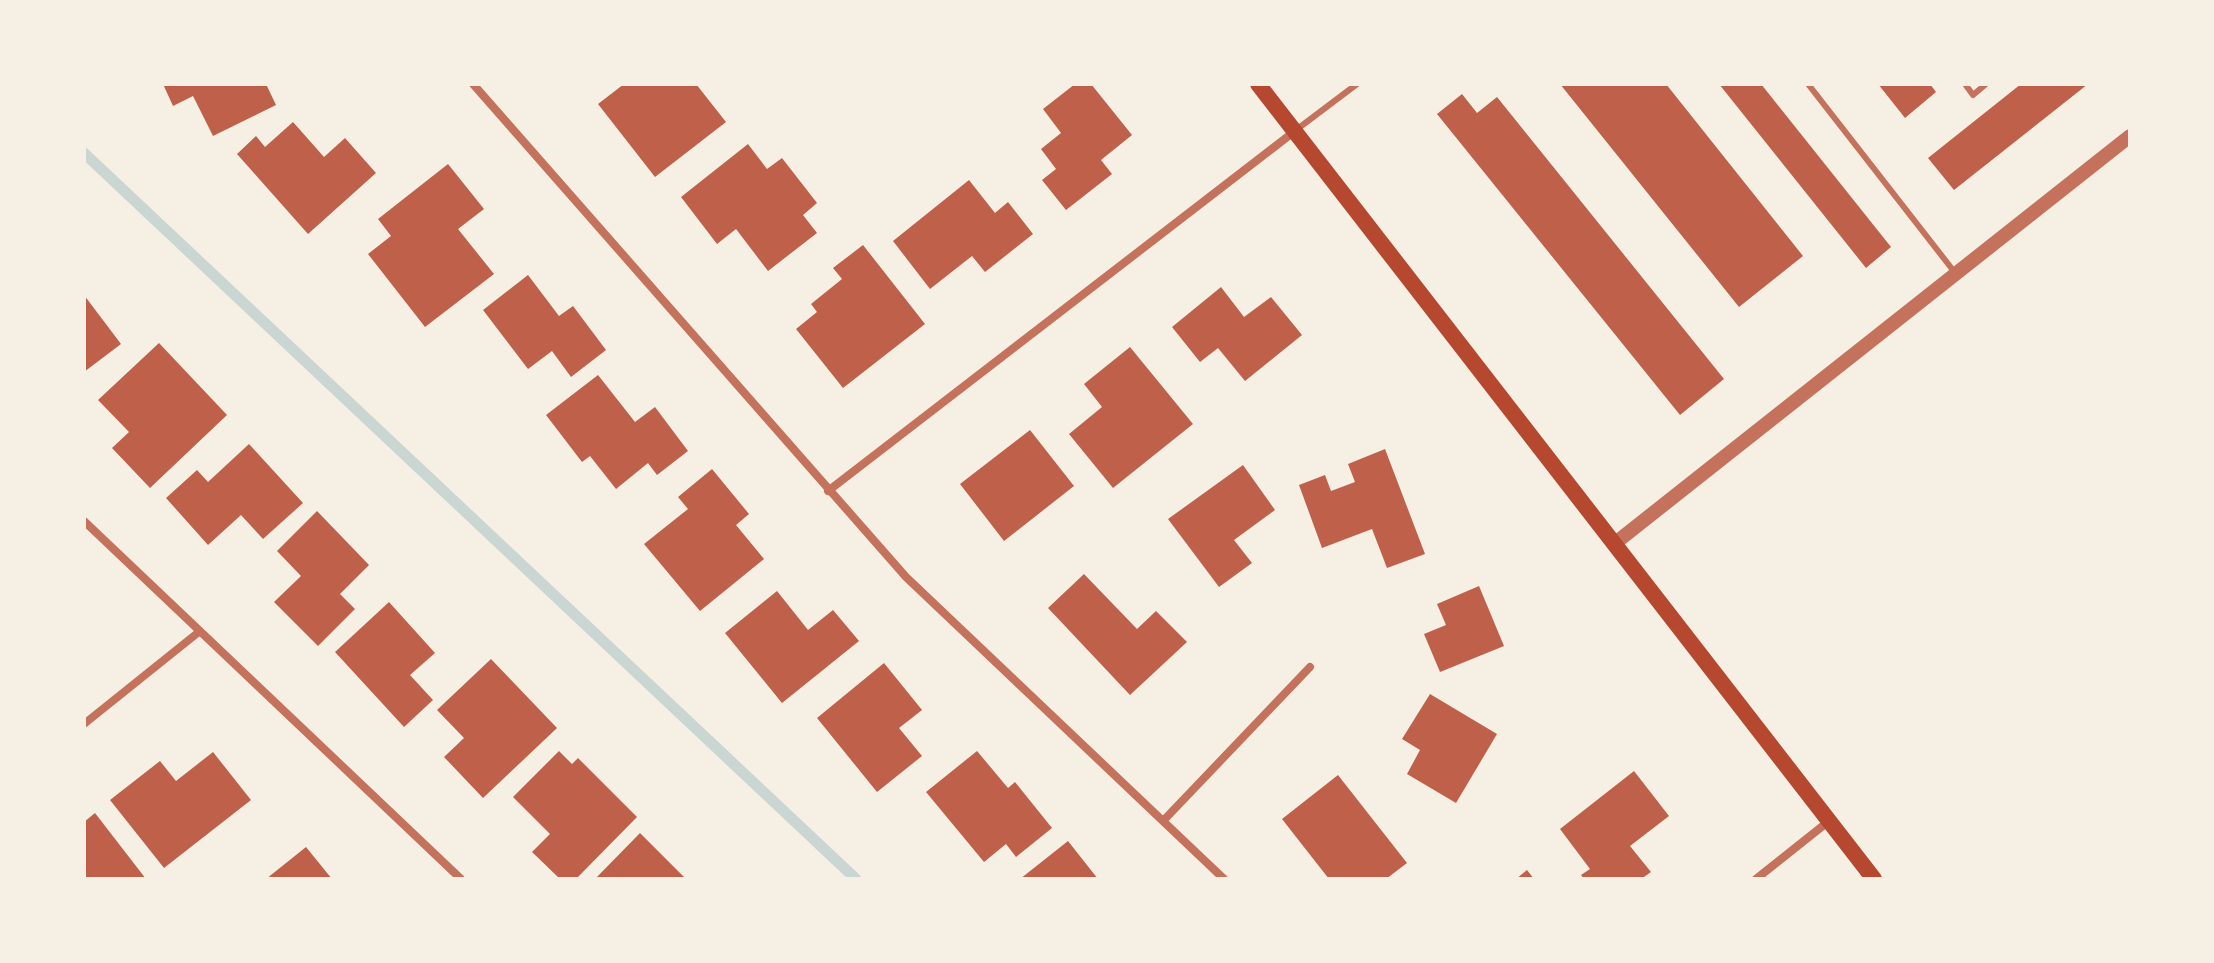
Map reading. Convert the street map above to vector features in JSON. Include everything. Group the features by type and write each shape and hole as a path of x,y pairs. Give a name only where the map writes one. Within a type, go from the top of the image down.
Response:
{"main road":[{"path":"1258,84 1874,879"}],"street":[{"path":"473,84 906,577 1224,879"},
{"path":"828,491 1295,131"},
{"path":"1614,544 2130,136"},
{"path":"84,521 461,879"},
{"path":"84,724 200,631"},
{"path":"1163,821 1310,667"},
{"path":"1756,879 1829,821"}],"lane":[{"path":"1295,131 1357,84"},
{"path":"1808,84 1956,274"},
{"path":"1965,84 1973,95 1986,84"}],"building":[{"path":"163,84 266,84 276,105 213,136 193,96 173,106"},
{"path":"624,84 696,84 726,122 655,177 598,104"},
{"path":"1075,84 1091,84 1132,135 1101,160 1112,174 1066,210 1042,180 1056,169 1041,149 1061,133 1043,109"},
{"path":"1560,84 1666,84 1803,256 1739,307"},
{"path":"1719,84 1761,84 1891,247 1866,268"},
{"path":"1878,84 1930,84 1936,92 1905,118"},
{"path":"2021,84 2088,84 1954,190 1928,158"},
{"path":"1462,94 1477,113 1497,97 1724,379 1680,415 1437,114"},
{"path":"293,122 324,157 345,138 376,173 308,234 237,154 256,136 265,147"},
{"path":"748,144 767,169 782,158 817,203 803,215 817,233 768,271 736,229 717,244 681,197"},
{"path":"448,164 484,209 458,229 494,274 425,327 368,254 391,236 378,219"},
{"path":"969,180 995,213 1008,202 1033,234 985,272 972,256 930,289 893,241"},
{"path":"863,245 925,324 843,388 796,329 817,312 811,304 842,279 833,268"},
{"path":"528,275 559,316 573,306 606,350 571,377 552,351 528,369 483,310"},
{"path":"1221,287 1244,317 1271,297 1302,335 1245,381 1218,348 1200,362 1172,327"},
{"path":"84,295 121,344 84,372"},
{"path":"159,343 227,415 150,488 112,448 129,432 98,400"},
{"path":"1130,347 1193,424 1113,488 1069,434 1102,407 1084,384"},
{"path":"598,375 635,422 655,407 688,451 657,475 648,463 616,489 590,456 582,462 546,415"},
{"path":"1030,430 1074,486 1004,541 960,484"},
{"path":"249,444 303,503 263,539 241,515 208,545 166,498 197,470 208,482"},
{"path":"1385,449 1425,554 1387,568 1372,529 1322,548 1299,485 1325,475 1331,491 1355,482 1348,464"},
{"path":"1243,465 1275,510 1234,540 1252,563 1219,587 1168,519"},
{"path":"712,469 749,514 736,525 764,559 700,611 644,544 688,509 678,497"},
{"path":"317,511 369,565 340,594 355,609 318,646 274,602 301,576 277,551"},
{"path":"1084,574 1137,629 1156,611 1187,642 1130,695 1048,608"},
{"path":"1479,586 1504,646 1440,672 1424,634 1446,625 1437,604"},
{"path":"777,591 808,630 833,610 859,641 782,703 725,633"},
{"path":"389,602 435,653 410,675 433,700 404,727 335,652"},
{"path":"491,659 557,728 483,798 444,757 464,738 437,710"},
{"path":"884,663 922,710 899,728 922,756 877,792 817,718"},
{"path":"1430,694 1497,734 1456,803 1407,774 1420,750 1402,739"},
{"path":"559,751 572,764 578,758 637,817 576,879 560,879 532,852 550,834 513,797"},
{"path":"977,751 1008,788 1015,782 1052,828 1016,857 1006,844 984,862 926,792"},
{"path":"213,752 251,800 164,868 110,800 160,761 176,781"},
{"path":"1634,771 1669,816 1630,846 1651,872 1641,879 1584,879 1581,875 1590,869 1560,829"},
{"path":"1338,775 1407,863 1386,879 1329,879 1282,819"},
{"path":"95,813 146,879 84,879 84,822"},
{"path":"640,833 686,879 595,879"},
{"path":"1068,841 1098,879 1020,879"},
{"path":"306,847 332,879 266,879"},
{"path":"1527,870 1534,879 1516,879"}],"waterway":[{"path":"84,153 856,879"}]}
